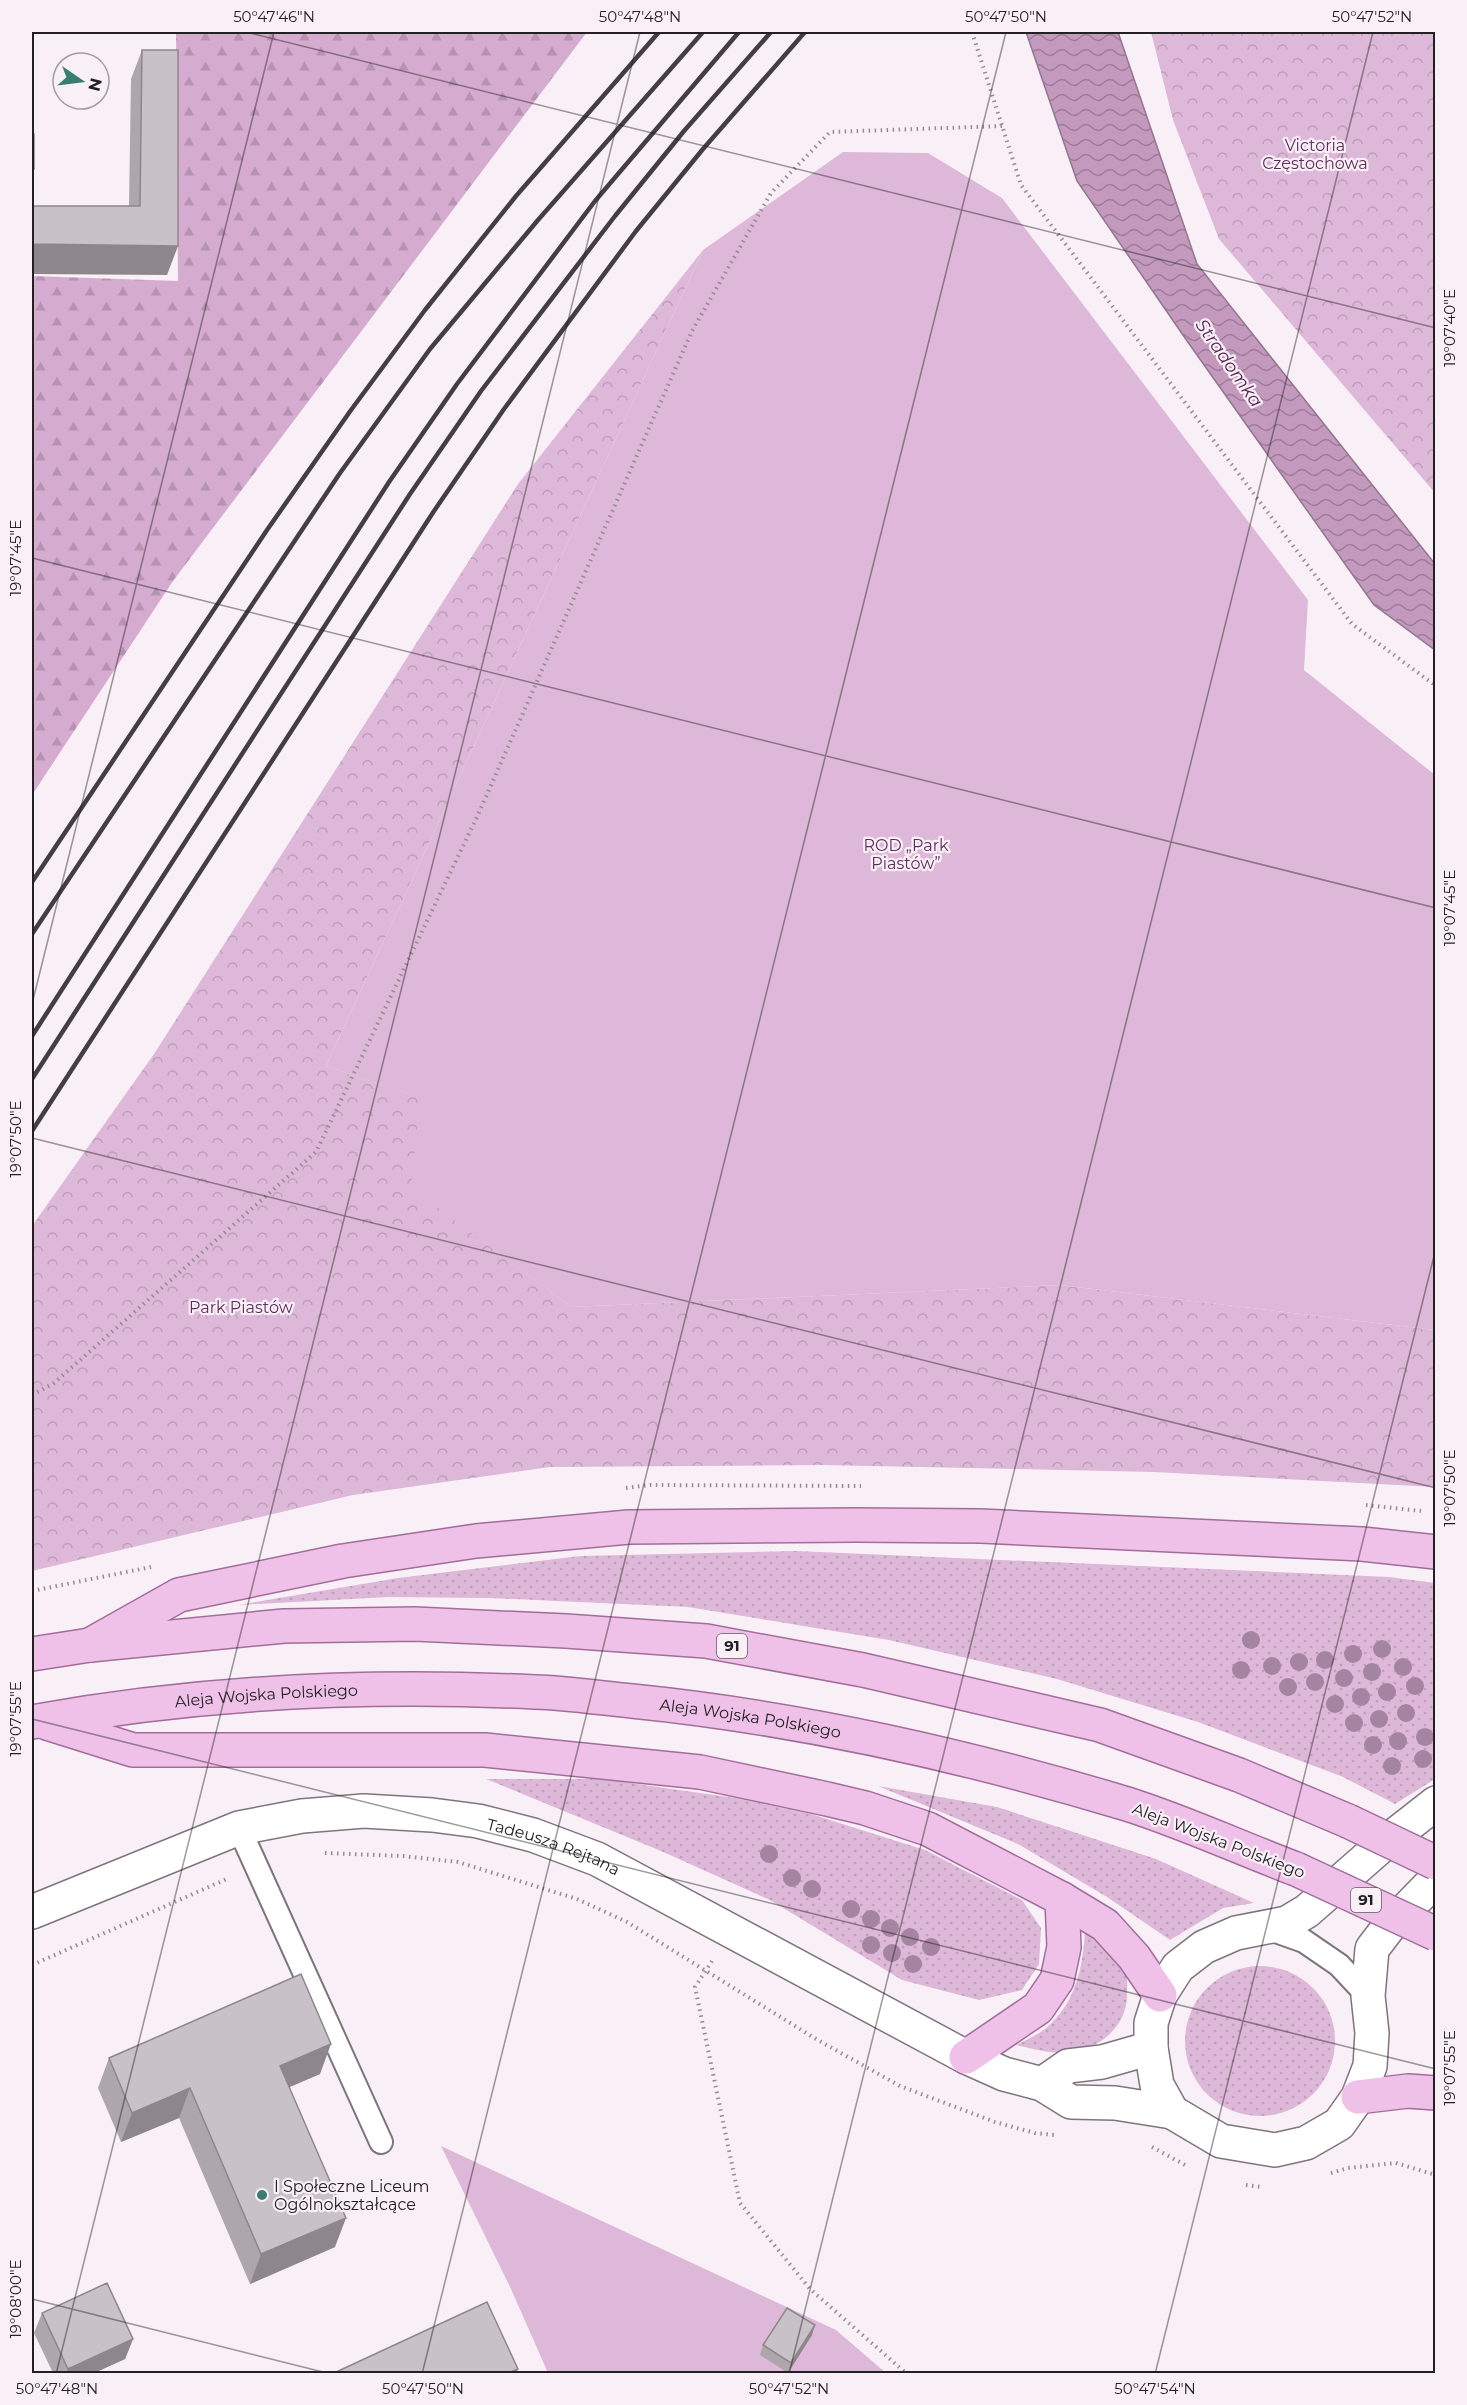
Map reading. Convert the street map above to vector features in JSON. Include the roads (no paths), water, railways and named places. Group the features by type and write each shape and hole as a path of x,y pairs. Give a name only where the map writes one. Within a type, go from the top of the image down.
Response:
{"main road":[{"path":"90,1645 179,1595 343,1561 465,1542 629,1527 981,1526 1362,1544 1436,1552"},
{"name":"91","path":"32,1654 90,1645 284,1626 415,1624 566,1631 706,1641 863,1670 1100,1725 1239,1775 1348,1821 1436,1863"},
{"name":"Aleja Wojska Polskiego","path":"35,1721 187,1700 341,1689 538,1692 663,1704 817,1727 906,1745 1130,1806 1296,1869 1436,1934"},
{"path":"35,1721 133,1750 485,1750 700,1772 865,1808 928,1829 1062,1899 1105,1925 1134,1957 1160,1995"},
{"path":"966,2057 1038,2008 1057,1980 1064,1947 1062,1899"},
{"path":"1358,2097 1408,2091 1436,2093"}],"street":[{"path":"1436,1803 1381,1846 1307,1911 1287,1923 1262,1926 1236,1933 1204,1947 1178,1967 1160,1995 1151,2023 1151,2048 1157,2085 1172,2112 1221,2142 1275,2150 1306,2143 1340,2124 1358,2097 1370,2066 1372,2033 1368,1996 1372,1949 1388,1928 1436,1879"},
{"name":"Tadeusza Rejtana","path":"32,1912 238,1828 302,1816 364,1811 432,1815 478,1821 533,1835 597,1859 966,2057 1004,2074 1042,2084 1071,2102 1115,2103 1172,2112"},
{"path":"1042,2084 1068,2067 1102,2062 1151,2048"}],"lane":[{"path":"238,1828 381,2142"},
{"path":"1262,1926 1304,1941 1339,1965 1368,1996"}],"water":[{"name":"Stradomka","path":"1026,32 1118,32 1197,264 1435,564 1435,650 1374,605 1077,181"}],"railway":[{"path":"32,882 267,530 351,410 425,310 516,196 659,32"},
{"path":"32,934 340,473 430,349 538,220 703,32"},
{"path":"32,1036 389,482 457,384 595,201 739,32"},
{"path":"32,1079 410,494 481,391 615,216 684,131 771,32"},
{"path":"32,1131 434,511 504,409 636,231 703,149 805,32"}],"place":[{"name":"I Społeczne Liceum Ogólnokształcące","path":"262,2195"}],"park label":[{"name":"Victoria Częstochowa","path":"1315,154"},
{"name":"ROD „Park Piastów”","path":"906,854"},
{"name":"Park Piastów","path":"241,1307"}]}
